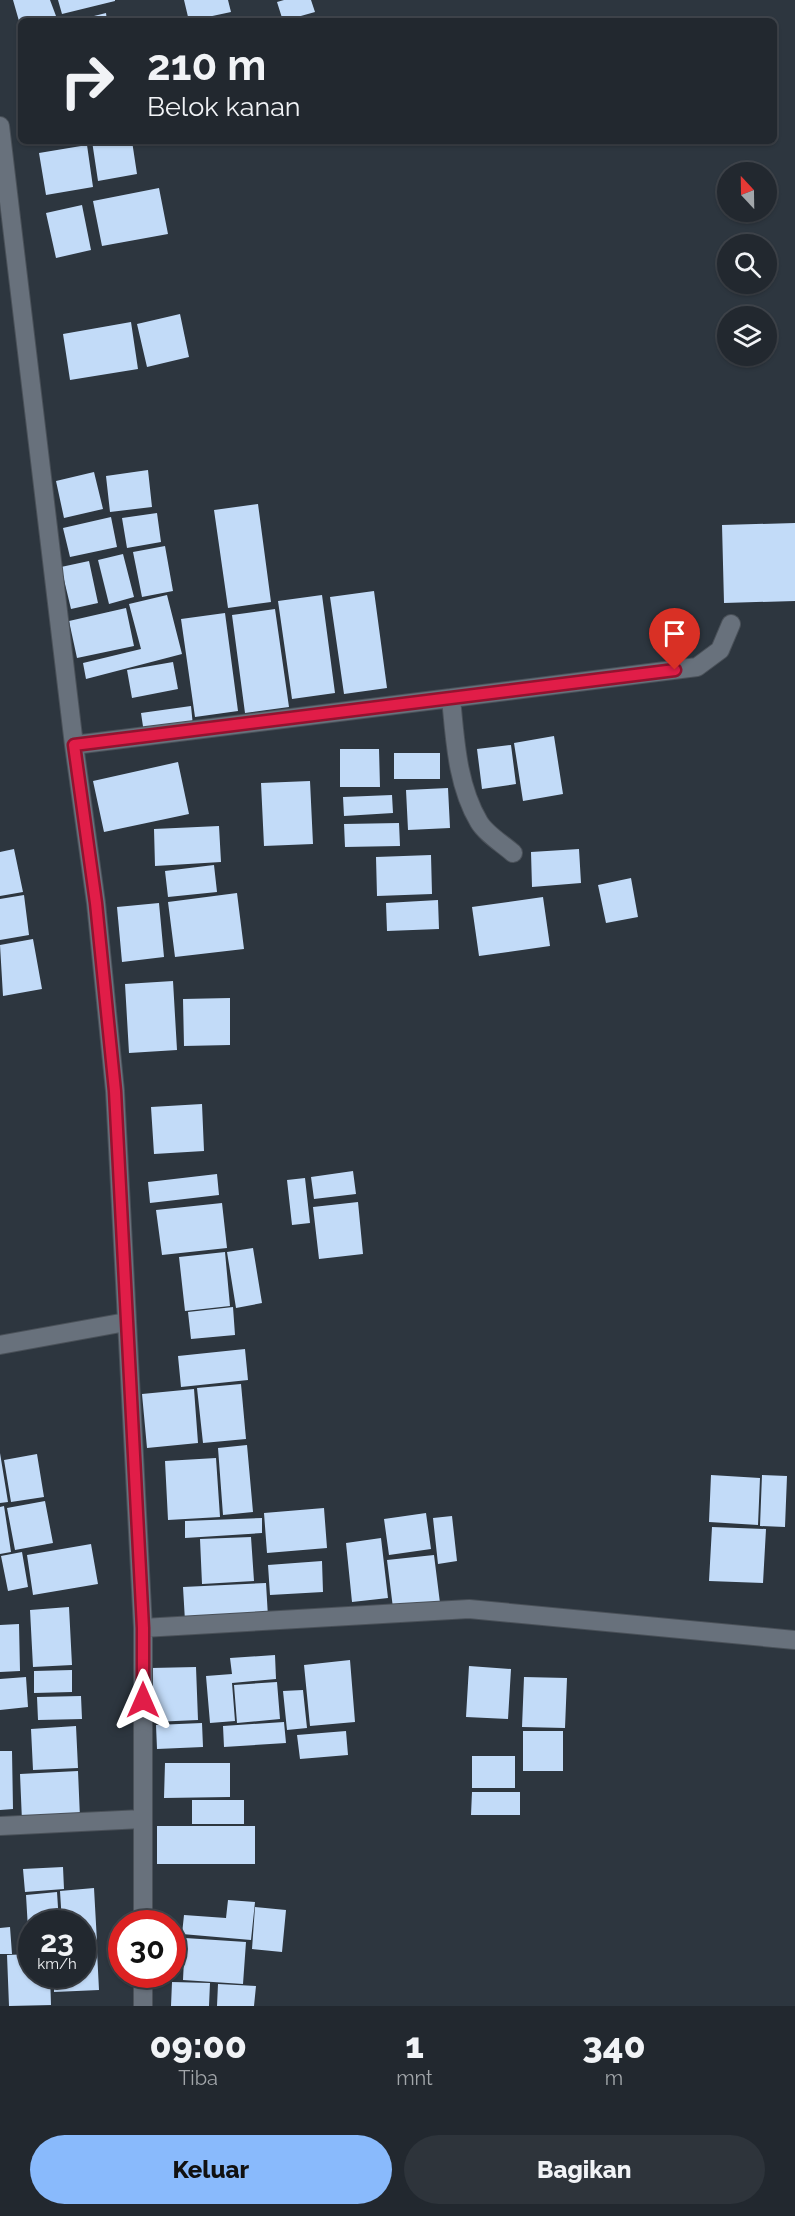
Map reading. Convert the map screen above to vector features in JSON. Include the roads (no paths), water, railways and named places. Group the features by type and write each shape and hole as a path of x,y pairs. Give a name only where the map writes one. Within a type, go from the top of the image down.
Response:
{"street":[{"path":"0,128 74,745 96,903 115,1091 143,1628 142,1910"},
{"path":"74,745 698,667 720,650 731,624"},
{"path":"451,698 456,748 465,792 480,824 513,853"},
{"path":"0,1345 126,1322"},
{"path":"143,1628 469,1609 795,1640"},
{"path":"0,1826 142,1819"},
{"path":"143,1988 143,2006"}]}
